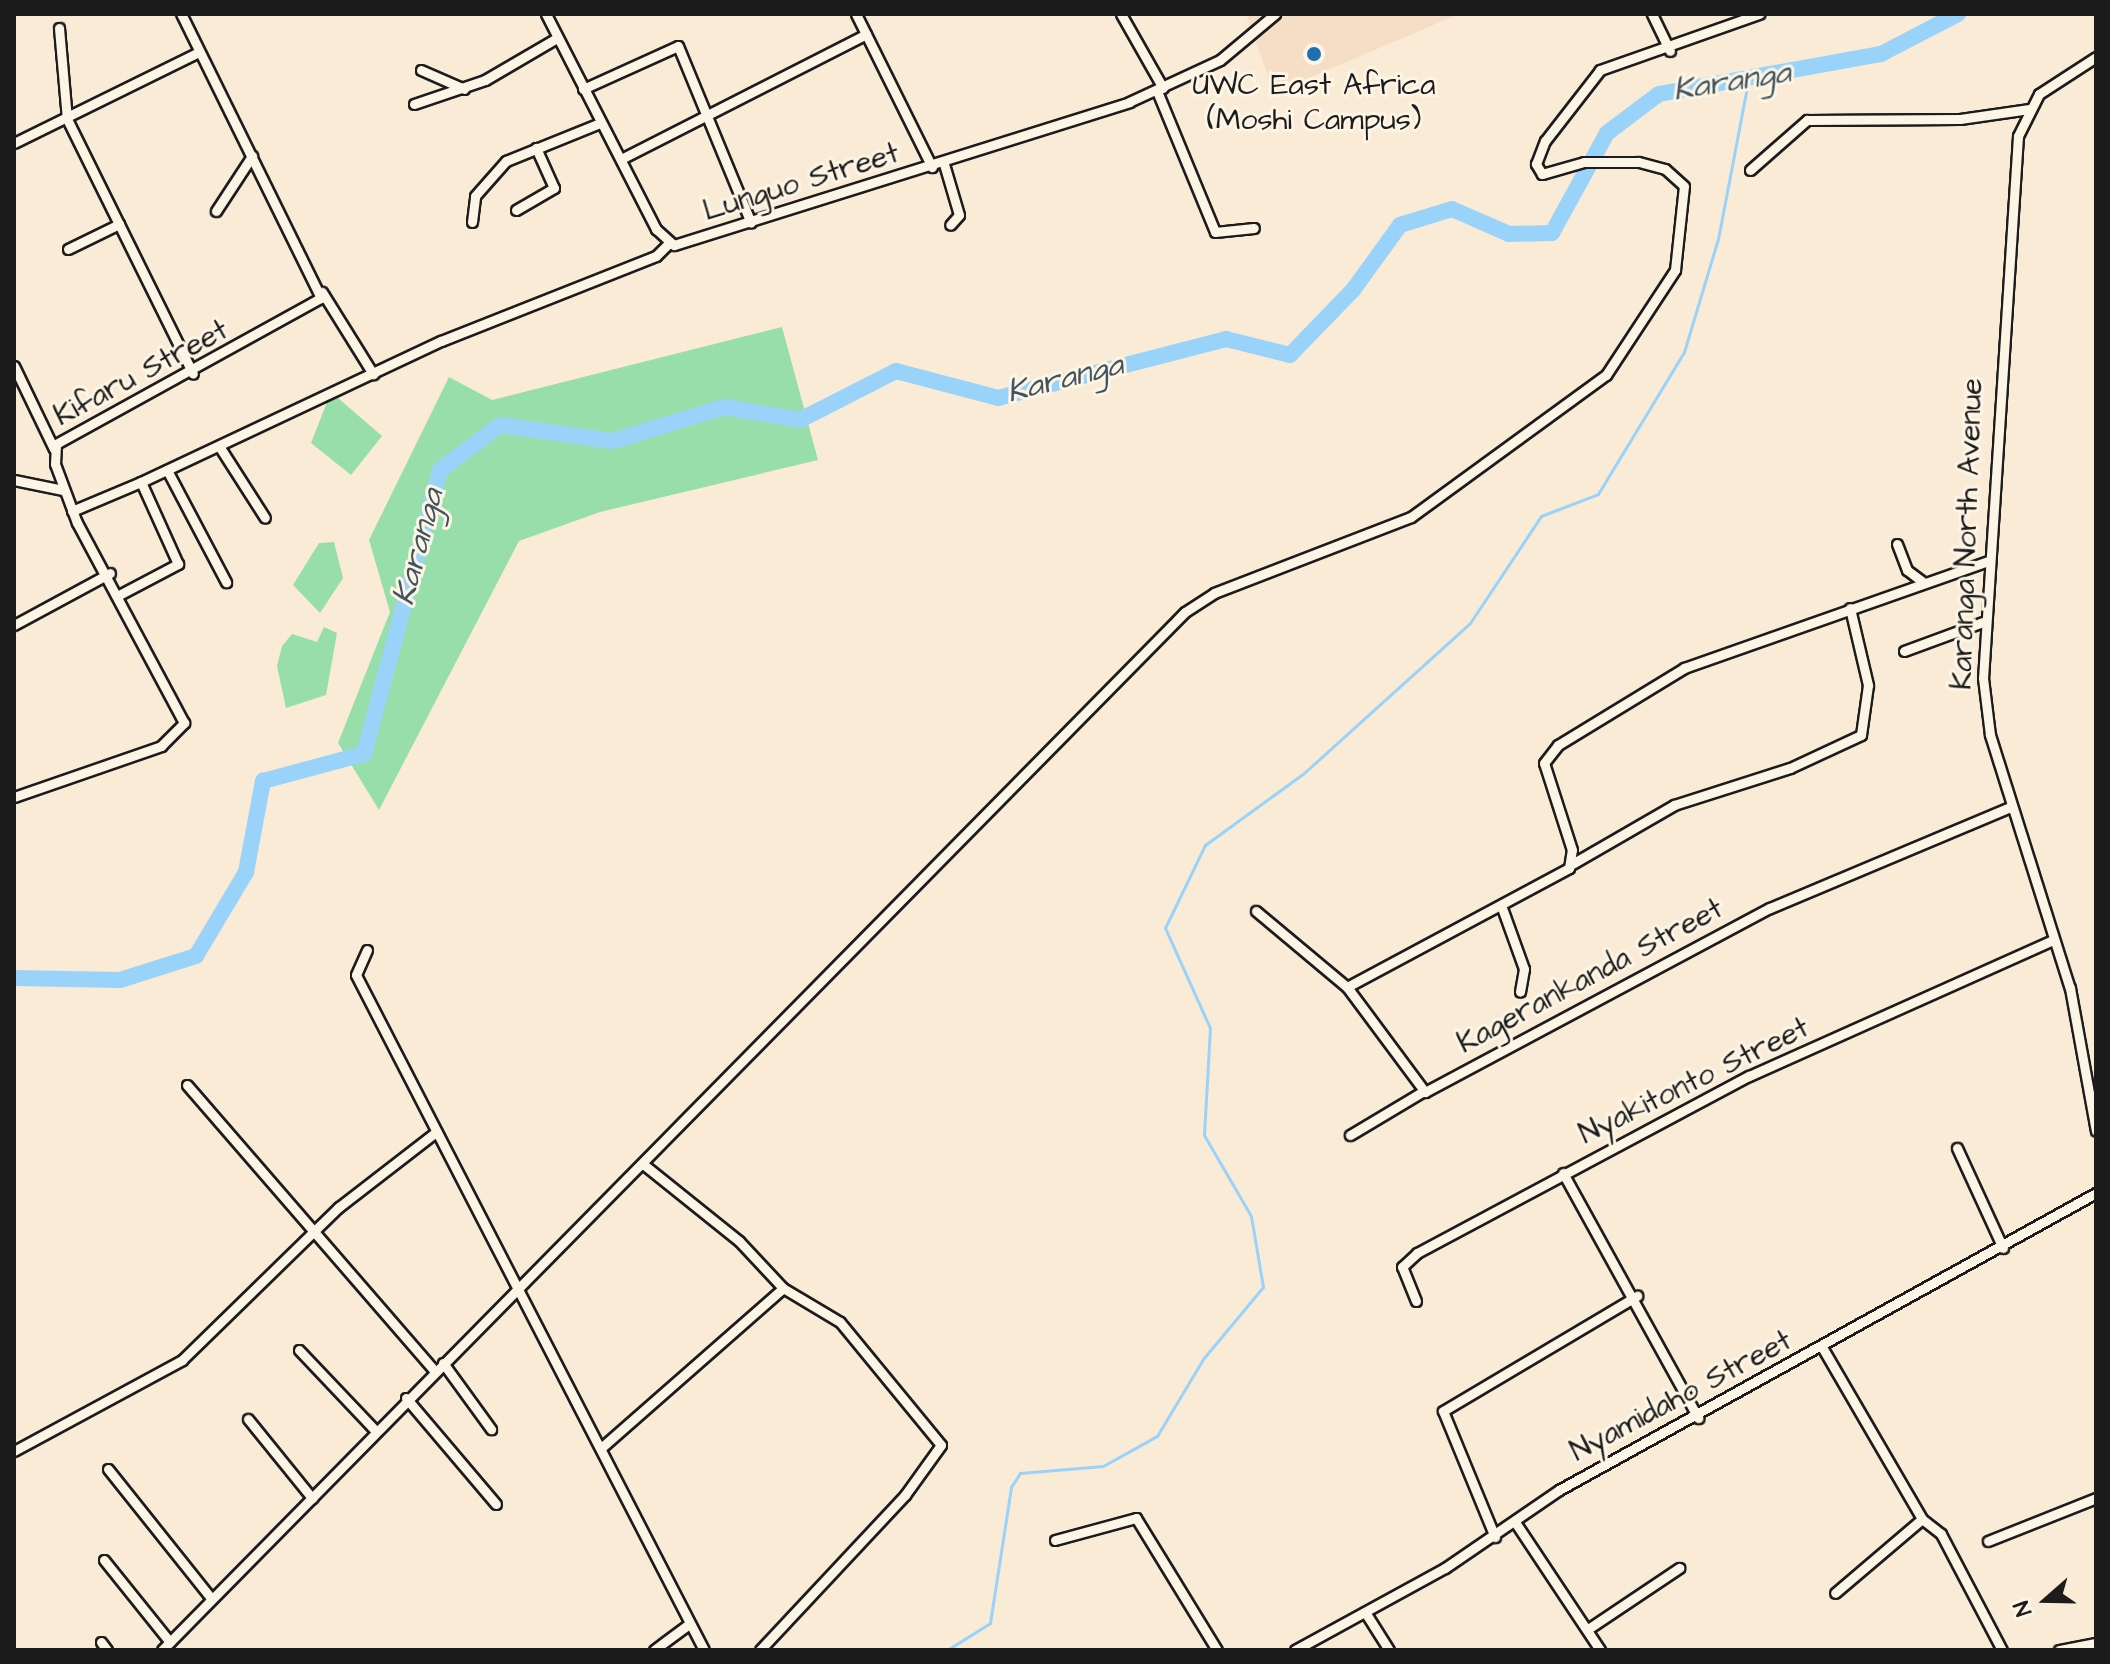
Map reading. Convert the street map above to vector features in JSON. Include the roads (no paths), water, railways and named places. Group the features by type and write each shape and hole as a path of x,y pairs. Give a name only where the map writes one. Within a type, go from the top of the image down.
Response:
{"street":[{"path":"181,14 322,292 373,374"},
{"name":"Lunguo Street","path":"546,14 600,123 668,244 751,223 944,164 1160,90 1193,74 1275,14"},
{"path":"856,14 932,167"},
{"path":"1121,14 1160,90 1215,232 1254,228"},
{"path":"1652,14 1670,51"},
{"path":"162,1650 406,1398 643,1164 1185,612 1214,593 1411,517 1606,375 1675,270 1686,199 1679,178 1665,169 1609,160 1584,162 1547,174 1536,164 1588,80 1614,64 1670,51 1759,14"},
{"path":"59,28 67,119 193,374"},
{"path":"621,159 866,34"},
{"path":"414,104 464,89 557,38"},
{"path":"583,89 678,46 751,223"},
{"path":"14,143 199,52"},
{"name":"Karanga North Avenue","path":"2096,57 2059,77 2029,109 2018,136 1983,622 1984,704 2010,807 2080,1029 2096,1131"},
{"path":"421,70 464,89"},
{"path":"1750,170 1807,120 1960,119 2029,109"},
{"path":"472,222 470,206 493,172 536,148 600,123"},
{"path":"516,210 554,188 536,148"},
{"path":"216,211 252,156"},
{"path":"944,164 959,215 950,225"},
{"path":"68,249 119,224"},
{"path":"72,511 373,374 656,256 668,244"},
{"name":"Kifaru Street","path":"14,797 161,746 180,732 179,709 110,573 72,511 63,490 54,449 310,308 322,292"},
{"path":"14,366 54,449"},
{"path":"219,446 265,518"},
{"path":"167,470 226,582"},
{"path":"14,480 63,490"},
{"path":"119,595 178,564 141,482"},
{"path":"1897,544 1907,570 1924,583"},
{"path":"1572,864 1546,773 1550,750 1684,668 1987,561"},
{"path":"14,625 110,573"},
{"path":"1347,987 1501,905 1674,805 1790,768 1861,735 1868,685 1850,608"},
{"path":"1904,651 1983,622"},
{"name":"Kagerankanda Street","path":"1350,1135 1422,1092 1770,908 2010,807"},
{"path":"1501,905 1524,969 1520,992"},
{"path":"1256,911 1347,987 1422,1092"},
{"name":"Nyakitonto Street","path":"1416,1301 1403,1263 1563,1173 1749,1076 2053,940"},
{"path":"367,950 356,975 704,1650"},
{"path":"187,1085 311,1232 435,1371"},
{"path":"14,1451 182,1360 311,1232 436,1132"},
{"path":"1957,1148 2003,1248"},
{"path":"643,1164 739,1241 783,1288 840,1322 941,1449 760,1650"},
{"path":"1563,1173 1637,1296 1698,1418"},
{"name":"Nyamidaho Street","path":"1295,1650 1495,1537 1559,1490 1698,1418 2096,1193"},
{"path":"601,1448 783,1288"},
{"path":"1495,1537 1443,1411 1637,1296"},
{"path":"1822,1347 1922,1519 1941,1534 2002,1650"},
{"path":"299,1350 375,1430"},
{"path":"443,1363 491,1429"},
{"path":"406,1398 496,1504"},
{"path":"248,1419 312,1498"},
{"path":"108,1469 211,1598"},
{"path":"1988,1541 2096,1498"},
{"path":"1055,1540 1136,1518 1217,1650"},
{"path":"1835,1593 1922,1519"},
{"path":"1515,1522 1600,1650"},
{"path":"104,1560 170,1642"},
{"path":"1588,1629 1679,1568"},
{"path":"1365,1612 1389,1650"},
{"path":"654,1650 689,1624"},
{"path":"2059,1650 2096,1643"}],"waterway":[{"name":"Karanga","path":"14,978 120,980 196,956 246,872 263,781 364,754 440,470 500,425 613,441 724,407 800,420 896,371 998,398 1226,339 1290,355 1353,290 1400,225 1452,209 1509,234 1552,233 1607,133 1659,94 1881,54 1958,14"},
{"path":"947,1650 990,1623 1011,1487 1020,1473 1103,1466 1157,1436 1203,1359 1263,1287 1251,1216 1204,1135 1210,1028 1165,928 1205,845 1304,773 1470,623 1541,516 1598,494 1684,352 1718,239 1748,82"}],"place":[{"name":"UWC East Africa (Moshi Campus)","path":"1314,54"}]}
